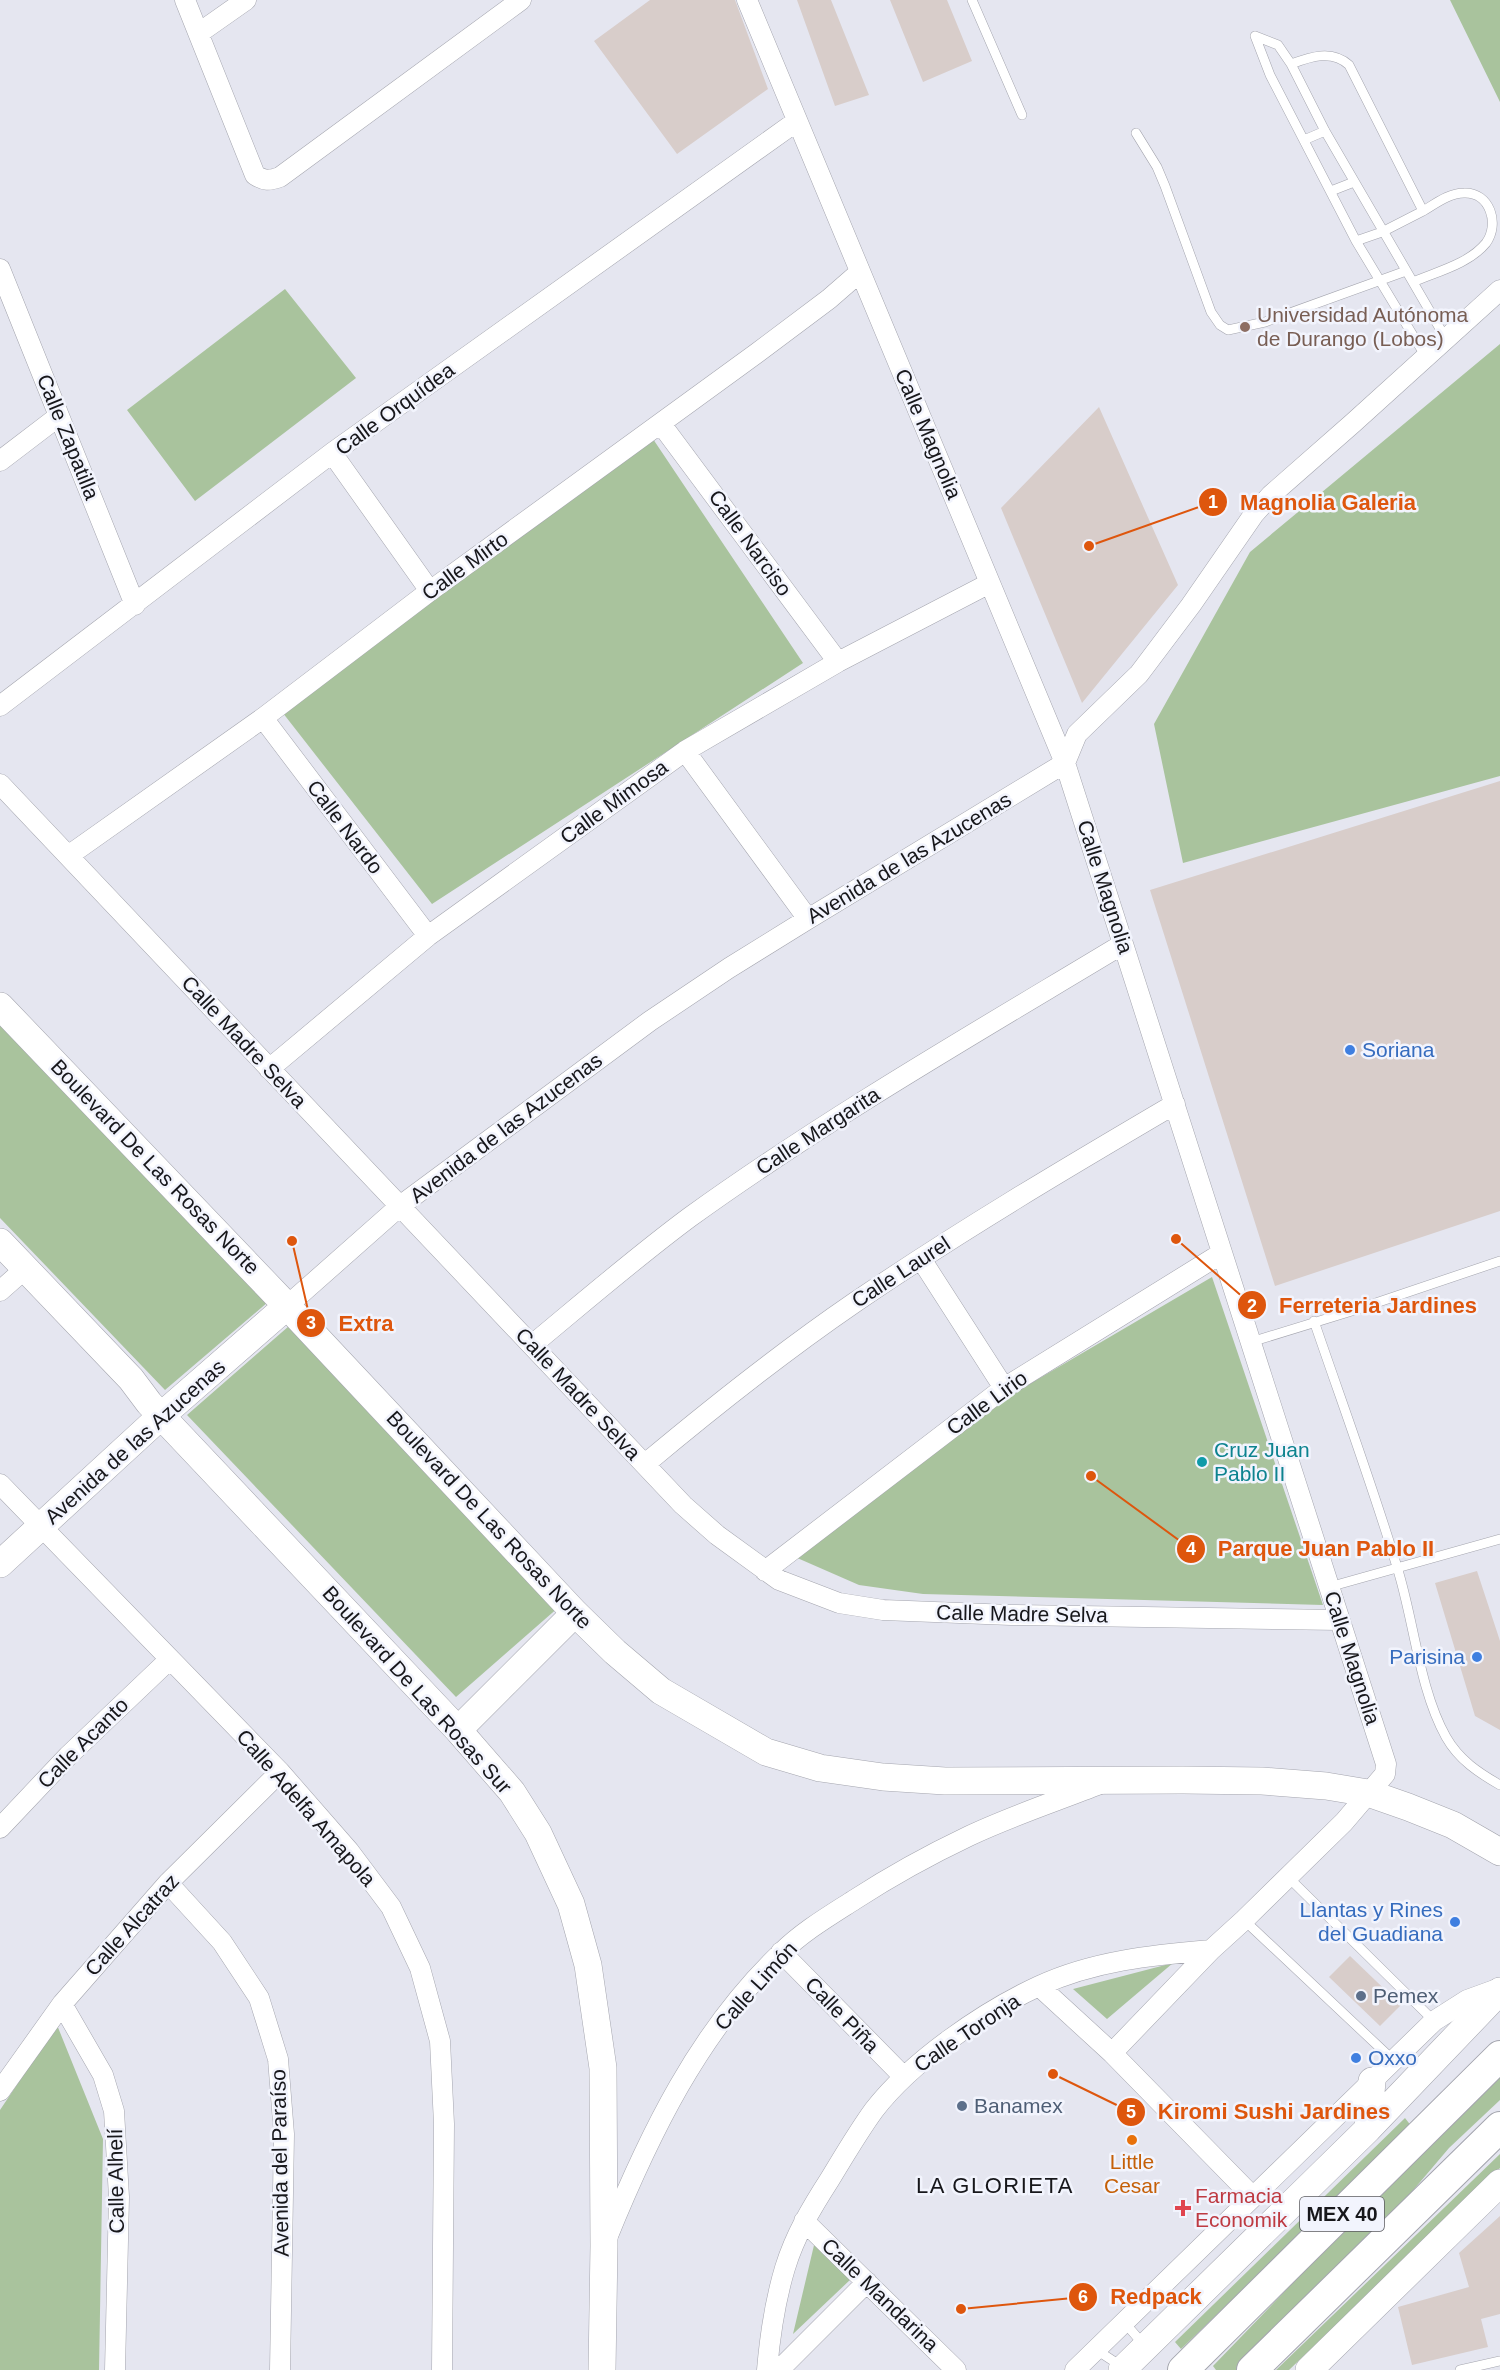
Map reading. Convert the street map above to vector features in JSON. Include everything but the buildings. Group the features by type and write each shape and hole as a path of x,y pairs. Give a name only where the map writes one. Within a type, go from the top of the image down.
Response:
{"main road":[{"name":"Boulevard De Las Rosas Norte","path":"0,1006 287,1306 575,1613 615,1652 661,1691 766,1752 820,1768 883,1778 945,1781 1262,1781 1326,1786 1368,1793 1453,1825 1500,1852"},
{"name":"Boulevard De Las Rosas Sur","path":"0,1242 458,1730 512,1792 537,1833 571,1904 583,1944 596,2006 603,2068 602,2370"},
{"name":"Avenida de las Azucenas","path":"0,1564 161,1416 287,1306"},
{"path":"458,1730 575,1613"},
{"path":"1123,2369 1368,2129 1500,1990"},
{"name":"MEX 40","path":"1183,2370 1500,2056"},
{"path":"1368,2129 1372,2081"},
{"name":"MEX 40","path":"1252,2370 1500,2127"},
{"path":"1309,2370 1500,2183"}],"street":[{"path":"185,0 251,167 255,175 263,180 271,181 280,177 521,0"},
{"path":"199,33 246,0"},
{"name":"Calle Magnolia","path":"747,0 1065,764 1386,1764 1384,1774 1368,1793"},
{"name":"Calle Orquídea","path":"0,706 332,453 798,121"},
{"name":"Calle Zapatilla","path":"0,269 135,604"},
{"name":"Calle Mirto","path":"68,856 263,718 430,591 829,299 860,272"},
{"path":"1065,764 1077,734 1139,674 1191,605 1254,514 1271,495 1500,290"},
{"path":"0,461 59,416"},
{"name":"Calle Narciso","path":"661,424 838,662"},
{"path":"332,453 430,591"},
{"name":"Calle Mimosa","path":"269,1069 428,936 685,751 838,662 990,583"},
{"name":"Calle Nardo","path":"263,718 428,936"},
{"path":"685,751 808,919"},
{"name":"Avenida de las Azucenas","path":"287,1306 400,1206 650,1021 808,919 1065,764"},
{"name":"Calle Madre Selva","path":"0,784 683,1505 717,1535 779,1580 839,1603 883,1610 1011,1615 1340,1620"},
{"name":"Calle Margarita","path":"532,1346 689,1219 783,1153 918,1066 1123,944"},
{"name":"Calle Laurel","path":"645,1464 755,1374 852,1304 1050,1177 1175,1104"},
{"name":"Calle Lirio","path":"765,1571 1004,1388 1222,1253"},
{"path":"921,1258 1004,1388"},
{"path":"0,1291 26,1268"},
{"name":"Calle Adelfa Amapola","path":"0,1484 280,1772 350,1851 391,1907 420,1968 440,2041 444,2124 442,2370"},
{"name":"Calle Acanto","path":"0,1828 68,1756 169,1660"},
{"name":"Calle Alcatraz","path":"0,2091 62,2004 168,1883 280,1772"},
{"name":"Calle Limón","path":"604,2246 648,2144 684,2076 721,2020 781,1952 822,1920 893,1874 971,1835 1108,1781"},
{"path":"1112,2053 1211,1950 1344,1822 1368,1793"},
{"name":"Avenida del Paraíso","path":"168,1883 222,1942 259,1998 278,2059 284,2145 280,2370"},
{"name":"Calle Toronja","path":"767,2370 775,2304 785,2266 804,2221 873,2111 904,2077 946,2043 983,2018 1039,1986 1112,1962 1148,1955 1211,1950"},
{"name":"Calle Piña","path":"781,1952 904,2077"},
{"path":"1039,1986 1112,2053 1253,2197"},
{"path":"1075,2370 1434,2021 1467,2000 1500,1990"},
{"name":"Calle Alhelí","path":"62,2004 103,2075 114,2110 119,2197 115,2370"},
{"name":"Calle Mandarina","path":"804,2221 956,2370"},
{"path":"779,2370 867,2282"}],"lane":[{"path":"972,0 1022,115"},
{"path":"1426,357 1356,241 1270,75 1255,36 1278,45 1291,64 1325,131 1446,339"},
{"path":"1291,64 1324,55 1337,56 1349,64 1423,211"},
{"path":"1304,140 1325,131"},
{"path":"1136,133 1157,167 1165,186 1211,312 1220,325 1228,330 1264,322 1406,271"},
{"path":"1331,191 1354,182"},
{"path":"1356,241 1382,232 1450,195 1472,193 1479,195 1487,202 1491,213 1493,227 1491,235 1479,249 1458,263 1413,282"},
{"path":"1251,1342 1500,1261"},
{"path":"1314,1321 1398,1569 1428,1689 1447,1738 1465,1762 1500,1785"},
{"path":"1329,1587 1500,1539"},
{"path":"1288,1877 1434,2021"},
{"path":"1244,1920 1393,2060"},
{"path":"1124,2322 1145,2347"},
{"path":"1095,2349 1123,2369"},
{"path":"1460,2370 1500,2361"}],"green space":[{"path":"1450,0 1500,0 1500,102"},
{"path":"285,289 356,378 195,501 127,410"},
{"path":"1500,344 1500,776 1183,863 1154,724 1250,552"},
{"path":"651,436 803,663 432,904 279,708"},
{"path":"0,1022 268,1302 165,1390 0,1218"},
{"path":"1212,1277 1323,1605 923,1594 859,1585 795,1557 1011,1395"},
{"path":"289,1326 560,1606 456,1697 187,1415"},
{"path":"1173,1963 1107,2019 1073,1989"},
{"path":"57,2025 103,2139 99,2370 0,2370 0,2110"},
{"path":"1500,2068 1500,2100 1449,2148 1387,2221 1239,2370 1216,2370 1213,2366"},
{"path":"1405,2118 1412,2127 1181,2349 1175,2342"},
{"path":"1500,2154 1500,2168 1289,2370 1276,2370"},
{"path":"815,2241 851,2279 793,2334"}],"place":[{"name":"Universidad Autónoma de Durango (Lobos)","path":"1245,327"},
{"name":"Magnolia Galeria","path":"1089,546"},
{"name":"Soriana","path":"1350,1050"},
{"name":"Ferreteria Jardines","path":"1176,1239"},
{"name":"Extra","path":"292,1241"},
{"name":"Cruz Juan Pablo II","path":"1202,1462"},
{"name":"Parque Juan Pablo II","path":"1091,1476"},
{"name":"Parisina","path":"1477,1657"},
{"name":"Llantas y Rines del Guadiana","path":"1455,1922"},
{"name":"Pemex","path":"1361,1996"},
{"name":"Oxxo","path":"1356,2058"},
{"name":"Kiromi Sushi Jardines","path":"1053,2074"},
{"name":"Banamex","path":"962,2106"},
{"name":"Little Cesar","path":"1132,2140"},
{"name":"Farmacia Economik","path":"1183,2208"},
{"name":"Redpack","path":"961,2309"}],"district":[{"name":"LA GLORIETA","path":"995,2185"}]}
